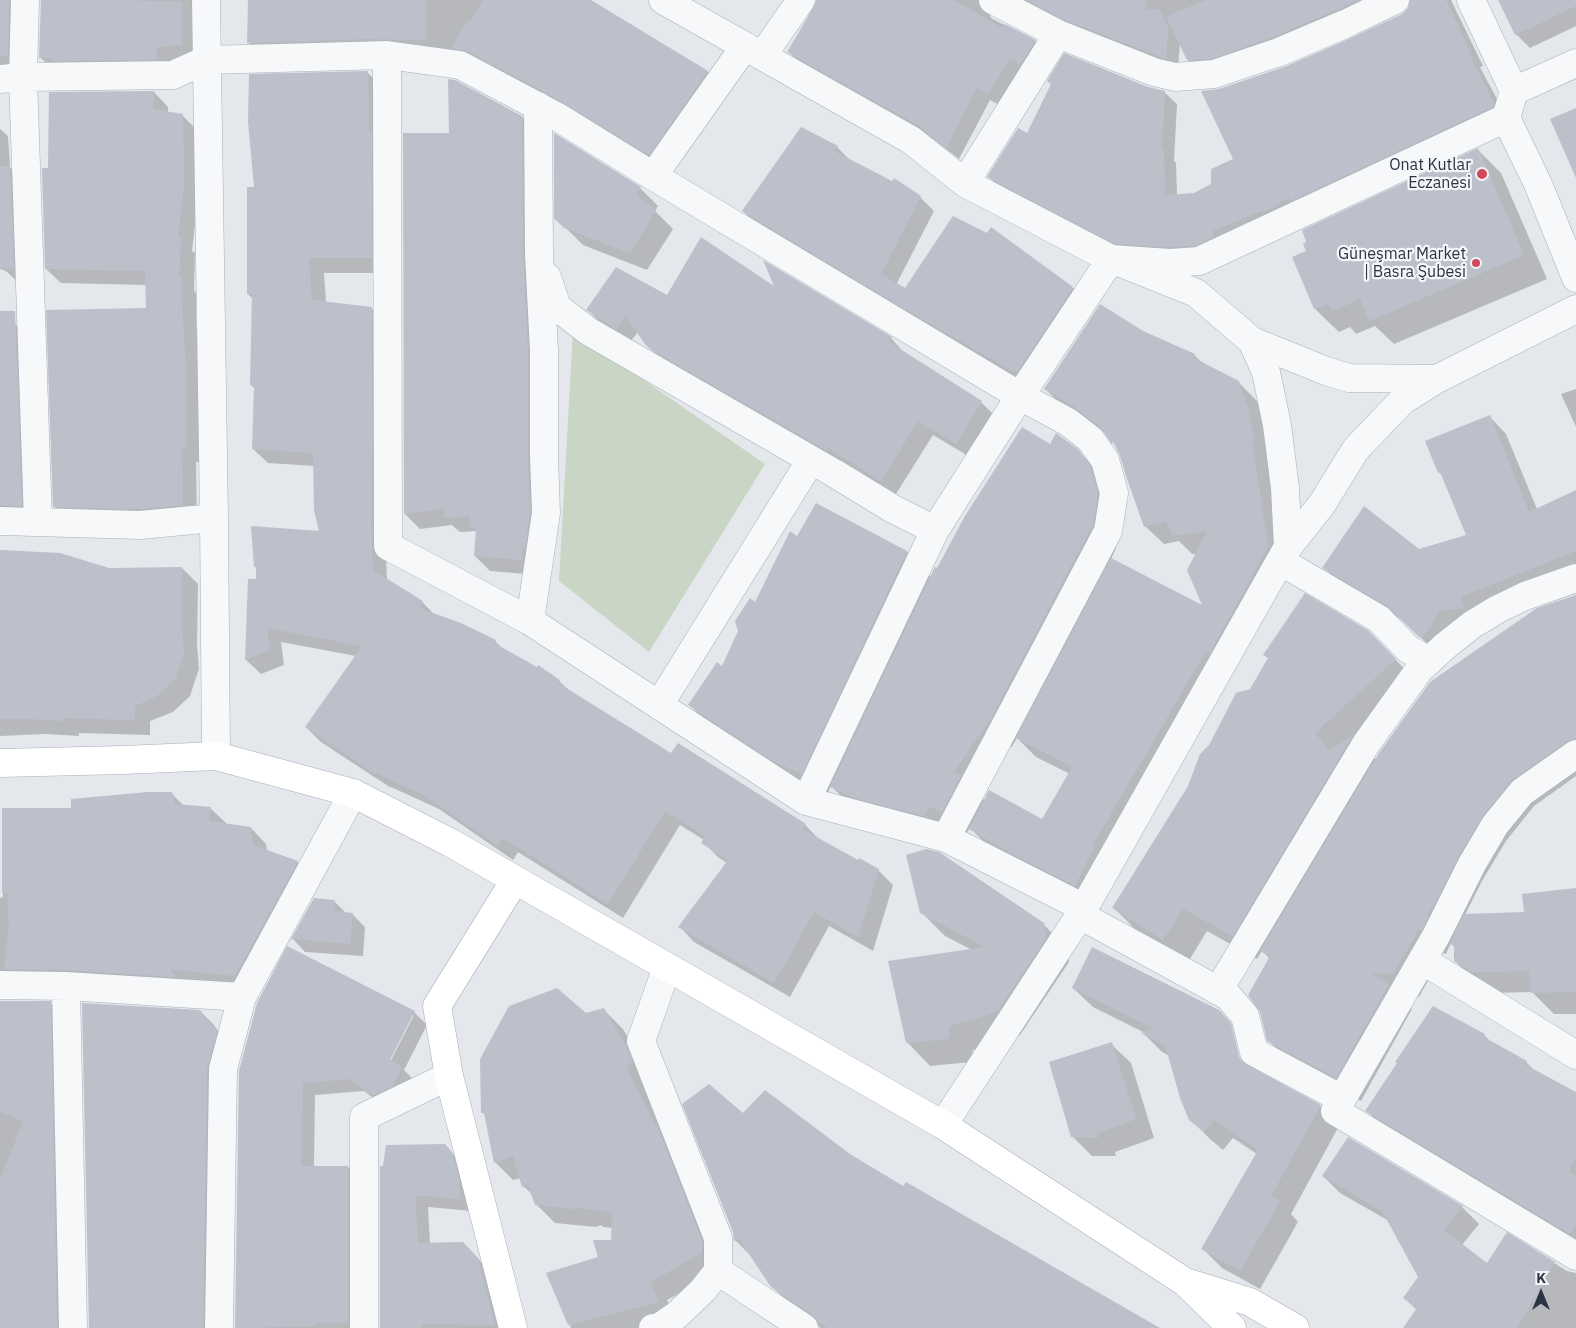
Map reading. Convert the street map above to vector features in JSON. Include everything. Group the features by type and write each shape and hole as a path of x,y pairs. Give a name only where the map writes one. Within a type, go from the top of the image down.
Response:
{"street":[{"path":"25,0 11,78 38,522"},
{"path":"206,0 216,756"},
{"path":"663,0 911,140 965,183 1110,259 1196,293 1252,341 1326,372 1349,378 1437,379"},
{"path":"653,176 753,51 801,0"},
{"path":"992,0 1058,34 1154,72 1175,77 1214,74 1279,52 1395,0"},
{"path":"1471,0 1514,91 1506,118 1538,184 1576,278"},
{"path":"965,183 1058,34"},
{"path":"11,78 174,75 206,60 387,55 460,65 538,106 1020,396 1068,422 1090,439 1106,460 1114,493 1108,531 946,838"},
{"path":"387,55 388,546 530,621 806,801 946,838 1082,911 1228,996 1245,1016 1254,1052 1342,1099"},
{"path":"1514,91 1576,63"},
{"path":"530,621 546,513 544,351 539,254 538,106"},
{"path":"1110,259 1170,263 1199,261 1506,118"},
{"path":"539,254 557,307 588,332 893,509 935,530"},
{"path":"806,801 935,530 1110,259"},
{"path":"943,1124 1082,911 1284,554 1322,504 1356,449 1402,401 1437,379 1576,309"},
{"path":"1252,341 1266,372 1277,425 1285,488 1284,554"},
{"path":"659,705 811,460"},
{"path":"0,521 140,525 214,518"},
{"path":"1284,554 1380,619 1408,648 1429,661"},
{"path":"1218,991 1366,744 1419,670 1473,624 1498,609 1525,596 1576,578"},
{"path":"1576,754 1522,792 1495,825 1472,864 1422,960 1336,1111 1576,1256"},
{"path":"0,762 216,756 353,793 451,843 943,1124 1185,1282 1232,1328"},
{"path":"219,1328 223,1069 242,997 353,793"},
{"path":"513,1328 449,1076 437,1006 515,880"},
{"path":"1422,960 1576,1055"},
{"path":"653,1328 677,1321 718,1271 718,1238 641,1041 668,967"},
{"path":"0,985 66,986 242,997"},
{"path":"66,986 73,1328"},
{"path":"364,1328 364,1117 449,1076"},
{"path":"718,1271 804,1328"},
{"path":"1185,1282 1250,1302 1295,1328"},
{"path":"1236,1328 1250,1302"}],"green space":[{"path":"573,331 765,464 649,652 559,581"}],"building":[{"path":"9,0 8,56 0,56 0,1"},
{"path":"41,0 182,2 182,45 157,47 156,60 51,61 51,58 39,58"},
{"path":"248,0 427,0 426,40 367,39 247,43"},
{"path":"483,0 591,0 708,71 649,155 545,92 467,51 451,48"},
{"path":"818,0 954,0 1002,28 1005,24 1036,40 1020,65 1010,59 988,94 977,88 946,148 919,126 787,52"},
{"path":"1027,0 1147,0 1146,10 1159,9 1168,28 1166,59 1065,20"},
{"path":"1206,0 1359,0 1273,37 1211,59 1187,60 1166,17"},
{"path":"1410,0 1446,0 1471,53 1469,54 1494,103 1493,107 1291,201 1290,197 1262,213 1261,211 1212,231 1213,237 1195,246 1170,247 1115,244 987,177 1018,128 1027,133 1051,84 1047,81 1064,53 1148,87 1165,91 1162,149 1164,149 1165,195 1194,193 1211,184 1211,169 1233,159 1201,91 1219,89 1284,67 1351,38 1402,14 1408,8"},
{"path":"1498,0 1576,0 1576,6 1515,35"},
{"path":"368,71 369,131 372,131 372,258 309,258 312,300 372,307 371,518 373,570 423,601 419,608 461,623 496,640 494,643 537,667 538,665 560,680 558,683 671,753 678,743 806,824 802,829 858,860 859,858 879,869 858,937 814,912 774,983 678,927 728,860 701,843 705,836 665,811 608,904 503,838 498,846 422,794 375,774 305,727 362,646 267,628 270,650 245,660 248,579 256,579 251,526 319,531 314,510 313,453 252,449 254,386 250,385 252,294 247,294 247,187 254,187 248,122 249,74"},
{"path":"448,79 455,80 522,116 523,254 528,351 530,512 525,547 522,548 523,560 474,556 476,529 470,527 469,516 444,518 444,509 404,514 403,133 449,133"},
{"path":"154,91 153,109 183,114 184,184 178,237 181,238 179,278 182,278 187,386 186,448 182,448 183,505 139,509 53,507 46,310 146,308 145,271 45,269 42,168 48,168 49,92"},
{"path":"1576,108 1576,178 1550,119"},
{"path":"801,127 838,146 834,151 892,181 894,178 921,196 881,274 905,288 953,216 987,233 991,227 1073,287 1016,373 908,311 742,211"},
{"path":"554,133 641,187 636,195 656,210 630,253 564,228 554,218"},
{"path":"1478,148 1524,255 1369,321 1360,299 1332,311 1328,304 1314,309 1292,257 1306,251 1303,244 1306,242 1302,230"},
{"path":"0,166 10,166 14,269 0,268"},
{"path":"701,237 774,286 763,260 892,337 889,342 982,401 956,444 918,421 881,481 828,448 826,450 650,349 625,315 616,329 586,310 616,267 667,295"},
{"path":"1100,304 1143,331 1195,354 1192,357 1239,381 1249,411 1255,441 1252,441 1268,546 1210,653 1206,651 1092,846 1094,847 1075,886 1016,856 969,829 989,790 1042,819 1072,767 1016,738 1111,558 1202,605 1187,570 1207,531 1173,536 1166,521 1144,527 1113,441 1112,444 1100,427 1073,406 1044,389"},
{"path":"0,311 15,311 22,506 0,505"},
{"path":"1490,415 1529,512 1576,490 1576,551 1461,597 1464,608 1439,611 1430,628 1420,638 1387,606 1322,568 1364,506 1419,549 1466,535 1425,441"},
{"path":"1022,427 1050,444 1056,433 1079,450 1091,467 1098,494 1093,524 988,724 954,772 961,775 942,813 930,806 924,816 854,798 830,787 935,567 937,568 965,516"},
{"path":"816,503 907,551 802,774 773,761 688,705 717,662 722,666 738,631 735,621 750,598 755,602 790,531 797,536"},
{"path":"0,550 60,553 109,568 182,567 184,653 175,680 157,696 135,706 135,720 63,718 63,721 0,719"},
{"path":"1305,593 1369,631 1396,659 1315,733 1329,751 1353,735 1233,936 1183,909 1163,940 1112,908 1188,786 1200,754 1209,745 1236,693 1250,689 1268,658 1263,655"},
{"path":"1576,595 1576,739 1567,741 1513,779 1482,817 1458,857 1427,915 1429,915 1421,931 1419,929 1394,973 1371,974 1389,984 1336,1078 1267,1041 1260,1012 1248,995 1270,956 1260,951 1379,753 1430,682 1537,608"},
{"path":"148,792 172,792 175,804 211,807 209,821 251,827 253,845 298,861 235,976 170,969 176,977 67,970 4,969 9,926 7,893 2,893 2,808 71,808 71,799"},
{"path":"926,849 939,852 1044,923 1046,938 997,1012 950,1026 948,1039 906,1043 888,961 985,947 920,913 906,855"},
{"path":"1576,888 1576,992 1531,993 1529,971 1471,972 1454,961 1454,946 1450,944 1464,914 1524,912 1522,894"},
{"path":"314,898 335,900 334,911 353,913 350,944 291,939"},
{"path":"287,946 415,1011 390,1060 402,1067 394,1082 395,1085 372,1096 350,1079 303,1083 301,1166 348,1166 348,1323 317,1323 317,1326 235,1328 239,1071 257,1003"},
{"path":"1092,947 1219,1010 1231,1023 1242,1062 1321,1105 1271,1196 1280,1201 1240,1271 1201,1249 1258,1150 1214,1120 1204,1132 1189,1120 1180,1098 1165,1045 1141,1033 1154,1029 1072,988"},
{"path":"557,988 586,1013 604,1008 627,1047 633,1063 626,1066 655,1125 656,1123 702,1241 702,1253 650,1282 659,1302 568,1325 546,1273 598,1257 593,1240 611,1240 612,1212 583,1209 582,1207 576,1209 535,1205 528,1185 522,1187 513,1156 494,1163 484,1113 481,1113 480,1059 509,1006"},
{"path":"0,1001 51,1001 57,1328 0,1328 0,1180 23,1122 0,1111"},
{"path":"82,1003 200,1010 217,1032 207,1069 203,1328 89,1328"},
{"path":"1433,1006 1485,1034 1484,1037 1527,1061 1524,1064 1576,1092 1576,1156 1569,1172 1576,1176 1576,1225 1570,1234 1365,1111"},
{"path":"1112,1042 1136,1119 1097,1133 1098,1138 1071,1137 1049,1062"},
{"path":"709,1084 743,1113 765,1090 850,1154 903,1186 906,1182 1160,1328 828,1328 818,1322 813,1315 771,1287 739,1239 734,1241 733,1232 682,1104"},
{"path":"1348,1137 1463,1206 1444,1230 1487,1263 1507,1232 1555,1262 1517,1328 1403,1328 1417,1308 1403,1298 1418,1277 1382,1211 1322,1176"},
{"path":"445,1144 452,1152 459,1179 460,1199 415,1195 418,1243 463,1242 478,1258 495,1325 422,1324 422,1328 380,1328 380,1166 383,1166 386,1145"}],"place":[{"name":"Onat Kutlar Eczanesi","path":"1482,174"},
{"name":"Güneşmar Market | Basra Şubesi","path":"1476,263"}]}
